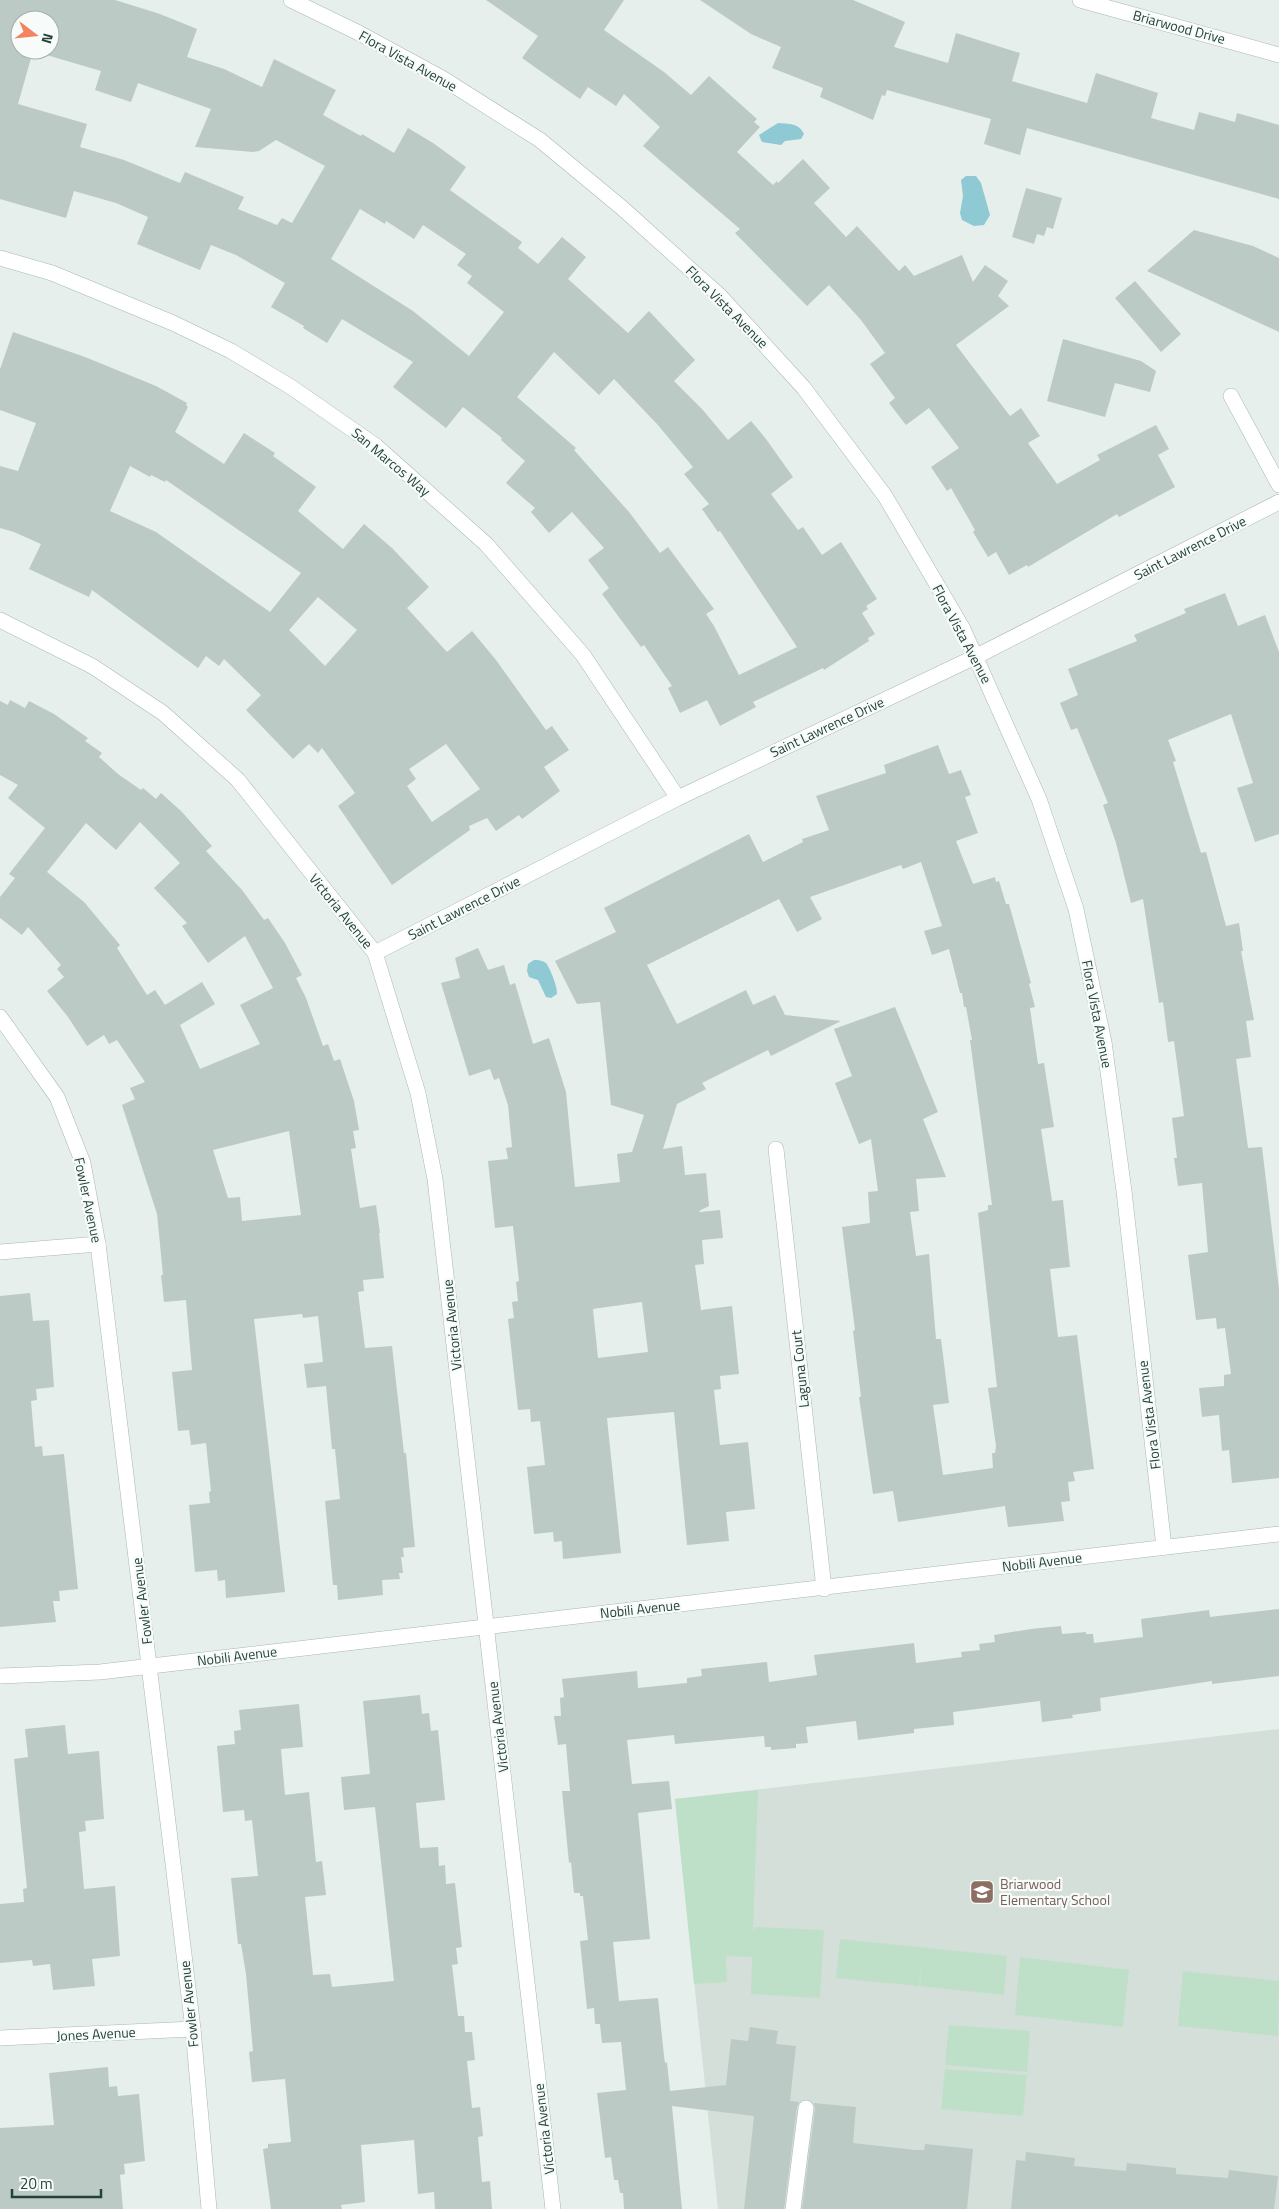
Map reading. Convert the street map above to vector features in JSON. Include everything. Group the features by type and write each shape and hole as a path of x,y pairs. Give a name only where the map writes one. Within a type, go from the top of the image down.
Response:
{"street":[{"name":"Flora Vista Avenue","path":"291,0 359,33 442,78 540,140 621,207 720,296 803,387 884,496 963,630 1039,799 1076,909 1104,1042 1124,1191 1164,1547"},
{"name":"Briarwood Drive","path":"1080,0 1279,55"},
{"name":"San Marcos Way","path":"0,258 52,273 173,323 231,351 291,386 376,446 486,544 582,655 678,798"},
{"path":"1231,396 1279,485"},
{"name":"Saint Lawrence Drive","path":"375,953 678,798 975,657 1279,502"},
{"name":"Victoria Avenue","path":"0,620 92,666 163,713 238,780 375,953 418,1094 435,1179 553,2209"},
{"name":"Fowler Avenue","path":"0,1017 57,1097 84,1163 98,1244 193,2029 209,2209"},
{"name":"Laguna Court","path":"776,1149 824,1589"},
{"path":"0,1252 98,1244"},
{"name":"Nobili Avenue","path":"0,1676 100,1672 824,1589 1279,1534"},
{"name":"Jones Avenue","path":"0,2038 193,2029"},
{"path":"793,2209 806,2108"}],"shaded area":[{"name":"Briarwood Elementary School","path":"1279,1729 1279,2209 718,2209 675,1799"}],"green space":[{"path":"758,1790 753,1933 755,1927 824,1930 820,1998 751,1994 752,1957 726,1956 727,1982 694,1984 675,1799"},
{"path":"840,1939 1007,1956 1004,1995 920,1986 922,1962 919,1986 836,1978"},
{"path":"1020,1957 1129,1970 1123,2027 1015,2015"},
{"path":"1183,1971 1279,1981 1278,2036 1178,2026"},
{"path":"949,2025 1030,2031 1027,2072 945,2065"},
{"path":"945,2069 1027,2075 1023,2116 941,2109"}],"water":[{"path":"778,123 796,126 804,134 801,139 785,141 781,145 762,142 759,135"},
{"path":"966,176 976,176 981,183 990,215 984,225 974,226 962,220 960,213 963,196 961,180"},
{"path":"534,960 546,963 552,973 557,994 551,998 546,997 538,980 529,977 527,971 528,964"}],"building":[{"path":"0,0 115,0 160,14 197,29 187,57 224,69 262,87 274,59 336,90 323,115 361,136 362,134 394,153 408,128 433,143 466,167 450,190 522,242 518,248 538,264 562,237 586,257 568,279 628,333 649,311 695,360 674,381 702,409 728,440 751,421 793,477 771,494 798,530 803,527 822,555 841,542 877,599 866,606 868,609 862,613 875,634 868,638 869,641 824,670 823,668 753,702 756,707 720,726 707,700 680,713 668,688 672,686 644,645 641,647 602,594 609,588 588,560 604,548 572,512 549,533 531,512 535,508 506,483 525,461 501,440 502,438 463,407 446,428 393,387 413,362 342,319 327,343 303,328 304,326 271,307 285,283 236,255 211,245 200,270 137,244 148,217 116,203 74,191 66,218 0,199","holes":["10,10 60,10 60,59 101,71 95,90 131,102 138,83 211,109 195,147 253,152 259,151 276,140 325,166 292,223 282,218 277,225 238,209 244,197 185,172 180,183 124,160 80,147 87,124 18,104 30,60 10,60","360,209 385,224 386,221 414,239 423,225 466,254 457,265 472,276 467,283 504,312 469,356 413,311 331,259","554,352 599,395 614,379 657,424 693,467 684,474 709,504 702,509 718,532 720,531 797,647 739,675 706,614 714,609 668,547 660,553 629,512 574,450 576,448 517,397"]},
{"path":"486,0 624,0 604,30 664,72 691,95 709,76 757,119 754,122 760,127 737,152 773,185 777,181 778,183 803,159 830,188 814,203 846,237 857,226 899,271 905,265 914,276 962,255 973,282 985,265 1008,281 998,296 1009,306 956,345 1010,416 1021,408 1040,436 1028,443 1057,484 1100,460 1097,455 1156,425 1169,449 1158,455 1175,487 1119,517 1117,514 1028,567 1027,565 1009,575 996,552 988,557 951,488 947,491 931,467 959,448 929,408 906,425 889,403 895,398 870,364 885,353 861,320 829,285 807,306 735,233 740,229 643,146 660,127 624,94 616,106 588,87 580,99 522,58 538,36"},
{"path":"700,0 853,0 905,22 894,47 948,63 956,33 1020,53 1012,81 1087,103 1096,73 1158,93 1151,118 1194,130 1199,112 1235,122 1237,113 1279,125 1279,199 1027,128 1020,155 984,144 991,119 887,90 885,96 882,95 873,120 820,97 823,88 772,68 781,47 751,34"},
{"path":"1026,188 1062,198 1053,229 1047,227 1044,236 1037,234 1034,244 1012,237"},
{"path":"1194,230 1253,246 1279,258 1279,332 1147,271"},
{"path":"1135,281 1181,334 1161,352 1115,298"},
{"path":"13,332 85,357 156,386 187,403 188,407 175,432 224,464 244,433 275,453 273,456 316,487 298,511 343,549 364,524 392,548 429,587 407,608 447,652 472,631 496,660 546,730 552,726 569,750 544,767 560,791 522,819 519,815 496,831 487,818 469,826 470,830 392,885 338,806 355,793 322,748 318,753 309,744 293,759 246,710 261,695 224,659 219,666 206,656 198,668 92,590 89,597 29,569 41,544 0,528 0,466 18,471 36,423 0,410 0,369","holes":["130,466 150,477 151,475 165,482 166,480 301,573 270,612 156,532 110,511","318,597 357,630 325,666 289,630","446,744 480,789 432,822 407,786 416,779 409,769"]},
{"path":"1063,339 1141,361 1156,371 1150,392 1115,383 1105,417 1047,401"},
{"path":"1225,593 1238,626 1265,615 1279,652 1279,834 1255,842 1237,788 1253,783 1231,714 1168,740 1176,761 1173,762 1201,853 1206,852 1226,926 1239,923 1243,951 1241,951 1254,1020 1246,1021 1251,1057 1236,1059 1248,1148 1262,1147 1279,1289 1279,1478 1232,1483 1229,1450 1222,1451 1219,1415 1202,1417 1199,1388 1224,1386 1224,1375 1231,1374 1225,1328 1217,1329 1216,1318 1196,1320 1188,1255 1208,1252 1202,1183 1178,1186 1174,1158 1177,1158 1172,1118 1184,1116 1174,1041 1168,1042 1163,1002 1159,1003 1143,899 1131,903 1116,843 1103,805 1108,803 1077,728 1071,730 1060,703 1078,695 1068,669 1137,641 1134,635 1186,613 1184,609"},
{"path":"10,700 25,708 29,701 54,714 88,738 85,741 102,753 99,757 118,774 141,790 143,788 156,799 161,793 182,812 212,846 206,851 242,890 264,920 268,918 285,943 302,975 296,978 306,998 323,1046 328,1044 334,1061 340,1059 354,1101 359,1130 353,1131 356,1148 351,1149 360,1208 376,1205 384,1278 363,1280 364,1291 358,1292 365,1348 392,1346 404,1453 406,1453 415,1547 403,1548 404,1557 401,1557 403,1573 399,1573 400,1579 382,1580 383,1595 338,1600 337,1585 333,1585 325,1501 340,1499 335,1449 332,1449 326,1386 307,1388 304,1364 323,1362 318,1316 303,1318 302,1314 254,1319 285,1592 226,1598 225,1580 218,1581 217,1570 195,1572 189,1505 210,1503 209,1492 211,1491 206,1443 191,1445 189,1430 178,1431 172,1372 192,1370 186,1300 164,1302 157,1214 122,1105 135,1099 130,1088 145,1082 117,1040 109,1044 104,1035 87,1046 68,1017 47,991 64,977 57,969 61,965 28,927 22,935 0,918 0,897 15,878 9,874 45,828 8,798 18,785 0,775 0,701 8,705","holes":["140,822 180,863 154,888 187,923 182,926 208,963 245,936 273,988 240,1005 260,1044 200,1069 180,1025 215,1004 202,982 165,1005 155,990 147,995 117,948 120,945 84,902 47,872 86,823 116,850","289,1131 301,1215 242,1221 240,1197 228,1198 213,1150"]},
{"path":"938,745 949,774 961,770 971,795 965,797 978,833 956,841 973,884 995,877 996,882 999,881 1006,904 1009,904 1031,983 1029,984 1035,1007 1030,1008 1038,1064 1044,1063 1054,1127 1041,1129 1052,1201 1063,1200 1070,1267 1050,1269 1058,1337 1077,1335 1094,1469 1073,1472 1075,1481 1068,1482 1070,1501 1061,1502 1064,1521 1008,1527 1005,1506 898,1522 893,1491 873,1494 859,1397 861,1397 853,1331 855,1330 842,1227 870,1223 868,1192 878,1191 871,1139 859,1144 835,1083 852,1076 834,1029 895,1007 938,1112 923,1119 946,1177 916,1179 919,1211 910,1212 916,1256 929,1254 936,1339 941,1339 949,1403 933,1405 943,1475 993,1468 992,1453 995,1453 996,1446 988,1388 997,1387 978,1213 988,1210 988,1205 992,1205 970,1040 972,1040 966,1007 964,1007 962,993 960,993 949,949 932,955 924,931 942,926 921,862 903,869 901,865 810,897 822,919 797,932 779,899 647,965 677,1024 746,990 753,1005 775,995 785,1015 841,1021 771,1056 768,1050 702,1083 706,1089 677,1104 663,1149 682,1146 685,1175 706,1173 709,1206 699,1211 720,1210 723,1238 702,1240 704,1264 695,1265 701,1310 732,1306 739,1374 720,1376 721,1389 714,1390 720,1445 748,1442 755,1509 726,1512 729,1541 687,1545 674,1412 607,1418 621,1553 563,1559 562,1541 554,1542 553,1532 534,1534 527,1467 545,1465 540,1421 531,1422 530,1409 518,1410 508,1319 514,1318 512,1302 518,1301 516,1282 519,1281 513,1226 495,1228 488,1161 508,1159 506,1148 512,1147 508,1105 499,1078 494,1080 490,1069 469,1076 441,983 460,978 455,958 478,948 488,970 504,965 510,985 515,983 533,1044 549,1038 566,1092 575,1187 620,1182 617,1154 632,1152 644,1115 611,1105 600,1002 577,1004 555,961 616,932 604,908 749,834 763,862 803,842 802,839 829,830 816,796 886,773 884,765","holes":["642,1302 648,1352 598,1358 593,1309"]},
{"path":"30,1293 33,1321 49,1320 54,1387 36,1389 37,1400 31,1401 35,1447 42,1446 43,1456 64,1454 78,1589 59,1591 60,1601 53,1601 56,1622 0,1627 0,1296"},
{"path":"1279,1609 1279,1676 1212,1684 1212,1681 1100,1698 1101,1711 1072,1715 1073,1718 1042,1722 1040,1701 953,1712 954,1725 914,1729 914,1733 858,1740 856,1721 806,1727 808,1743 796,1744 796,1748 771,1750 771,1747 765,1747 764,1736 675,1744 674,1735 627,1740 632,1784 669,1781 672,1809 638,1813 650,1939 613,1942 619,2001 658,1998 670,2091 726,2085 731,2039 748,2041 750,2027 778,2031 776,2044 796,2046 790,2101 799,2102 784,2209 744,2209 754,2116 672,2106 682,2209 624,2209 623,2193 620,2193 618,2180 614,2180 611,2157 605,2158 597,2093 626,2090 621,2042 602,2043 600,2024 595,2024 594,2008 587,2009 580,1941 588,1940 583,1896 580,1896 580,1893 574,1893 562,1791 570,1791 566,1744 558,1745 554,1716 561,1716 560,1698 564,1697 562,1679 637,1671 638,1688 687,1683 687,1678 702,1676 701,1669 767,1662 769,1682 817,1675 814,1655 914,1643 916,1663 962,1657 961,1652 980,1650 979,1644 995,1642 994,1635 1031,1629 1061,1626 1062,1634 1086,1632 1086,1634 1093,1634 1094,1643 1143,1637 1141,1619 1209,1610 1210,1617"},
{"path":"420,1695 422,1714 429,1713 431,1731 438,1730 445,1800 416,1803 420,1848 438,1847 439,1866 445,1865 446,1884 455,1883 462,1947 456,1948 458,1964 452,1965 458,2016 464,2016 465,2032 472,2032 475,2060 467,2061 472,2108 480,2107 483,2136 478,2137 482,2182 490,2181 492,2209 435,2209 434,2192 418,2194 414,2140 361,2145 365,2202 341,2205 342,2209 271,2209 263,2149 268,2148 268,2144 291,2142 285,2079 252,2082 249,2052 253,2051 246,1974 241,1944 238,1944 231,1878 258,1876 252,1820 245,1821 244,1810 223,1812 217,1746 235,1744 234,1731 241,1730 239,1710 299,1704 303,1747 281,1749 285,1795 309,1792 316,1862 322,1861 326,1895 305,1897 313,1975 330,1974 332,1987 394,1981 375,1807 344,1810 341,1777 370,1774 363,1701"},
{"path":"65,1725 68,1754 99,1751 104,1819 85,1821 86,1831 79,1832 84,1889 115,1886 120,1956 92,1959 95,1986 53,1990 50,1964 33,1966 32,1960 0,1963 0,1904 24,1902 23,1889 27,1888 14,1759 28,1757 25,1729"},
{"path":"108,2067 109,2087 117,2086 118,2096 139,2094 145,2161 124,2164 125,2174 120,2175 123,2209 0,2209 0,2128 54,2125 49,2073"},
{"path":"814,2103 856,2107 853,2143 915,2150 924,2150 925,2144 973,2149 967,2209 802,2209 815,2109"},
{"path":"1026,2152 1075,2158 1074,2166 1126,2171 1127,2163 1176,2168 1176,2174 1228,2178 1229,2170 1278,2176 1274,2209 1011,2209 1016,2160 1025,2161"}],"place":[{"name":"Briarwood Elementary School","path":"982,1892"}]}
